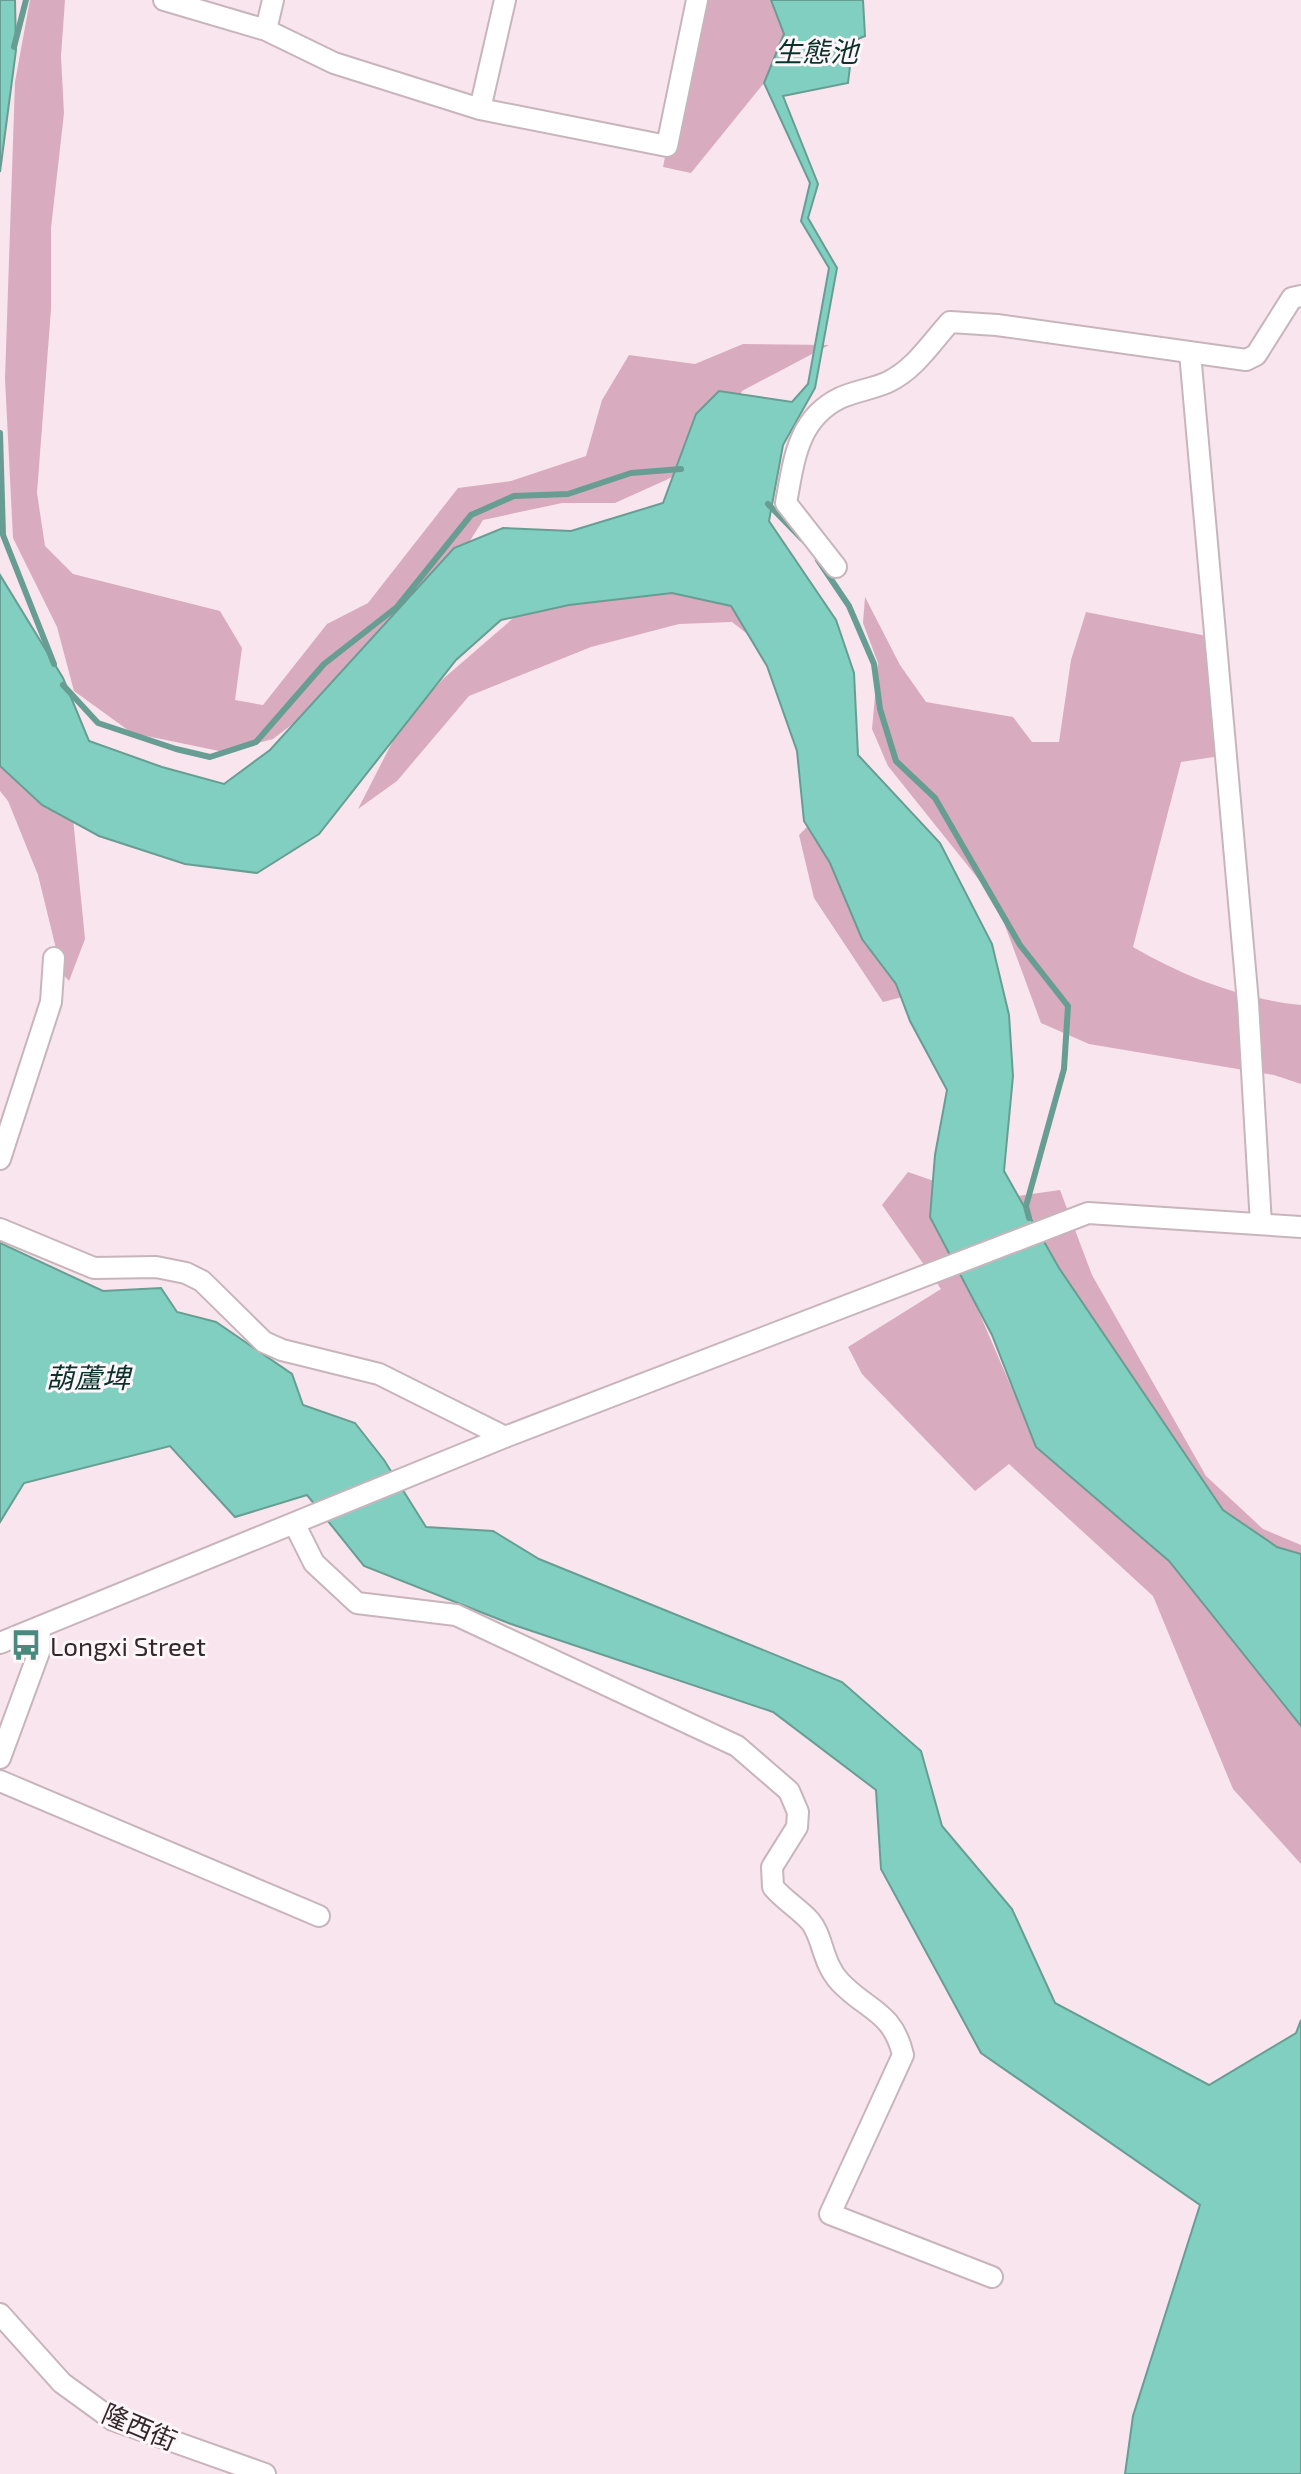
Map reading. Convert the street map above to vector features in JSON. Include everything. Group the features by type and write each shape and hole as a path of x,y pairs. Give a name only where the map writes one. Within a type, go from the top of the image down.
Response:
{"street":[{"path":"164,0 266,30 334,63 480,109 667,146 697,0"},
{"path":"266,30 273,0"},
{"path":"480,109 505,0"},
{"path":"836,567 786,503 798,443 811,418 840,398 889,381 921,358 950,322 997,325 1246,360 1256,355 1292,298 1301,296"},
{"path":"1190,353 1248,1003 1261,1224"},
{"path":"0,1159 51,1002 54,958"},
{"path":"0,1643 505,1437 1088,1213 1301,1227"},
{"path":"0,1229 94,1268 156,1267 186,1273 216,1294 264,1342 282,1350 379,1374 505,1437"},
{"path":"294,1523 314,1563 357,1603 456,1615 737,1746 789,1791 798,1812 797,1827 772,1867 773,1887 812,1922 824,1961 841,1983 881,2012 899,2036 903,2055 830,2214 992,2277"},
{"path":"0,1758 39,1652 40,1627"},
{"path":"0,1781 319,1916"},
{"name":"隆西街","path":"0,2314 62,2383 113,2420 265,2474"}],"shaded area":[{"path":"30,0 65,0 61,56 64,113 51,228 51,309 37,493 45,546 73,574 220,611 242,648 235,700 263,705 327,624 368,603 458,488 511,481 586,456 602,400 629,355 695,364 743,344 829,345 742,391 713,456 666,480 615,503 562,503 483,520 451,571 328,697 273,739 224,752 132,733 74,691 57,627 13,538 5,379 15,82"},
{"path":"697,0 771,0 784,34 764,83 691,173 663,167"},
{"path":"741,591 768,650 732,622 679,624 591,647 469,696 397,781 358,809 399,729 443,679 541,594"},
{"path":"865,597 900,665 926,702 1013,717 1032,742 1059,742 1071,660 1086,612 1207,636 1220,756 1181,762 1133,947 1214,985 1257,998 1301,1005 1301,1084 1274,1075 1089,1044 1041,1023 996,901 888,766 872,729 878,663 863,623"},
{"path":"0,703 73,818 85,939 69,981 62,973 38,875 8,801 0,791"},
{"path":"818,816 906,996 883,1002 814,898 799,835"},
{"path":"908,1172 989,1200 1060,1190 1092,1275 1206,1476 1263,1529 1301,1545 1301,1554 1277,1547 1223,1510 1168,1433 975,1303 1037,1447 1169,1561 1301,1726 1301,1864 1233,1789 1153,1596 1009,1464 975,1491 862,1374 848,1347 941,1289 882,1205"}],"water":[{"path":"0,0 15,0 16,50 0,172"},
{"name":"生態池","path":"771,0 863,0 865,36 853,41 848,83 783,96 818,184 808,218 837,268 815,388 783,445 769,521 836,620 854,673 858,755 940,843 992,944 1009,1015 1013,1076 1004,1171 1059,1268 1223,1510 1277,1547 1301,1554 1301,1726 1169,1561 1036,1447 992,1335 930,1217 935,1155 947,1090 910,1021 896,984 862,939 830,863 804,821 797,751 767,666 731,606 672,593 569,605 501,620 456,660 319,834 257,873 185,864 99,836 42,805 0,766 0,575 63,678 89,741 162,767 224,784 270,750 454,548 503,528 571,531 663,503 696,414 719,391 792,402 808,384 829,268 801,221 810,183 764,83 784,34"},
{"name":"葫蘆埤","path":"0,1243 103,1291 161,1288 177,1312 216,1322 292,1374 303,1405 355,1423 384,1460 426,1527 493,1531 539,1559 842,1682 921,1751 942,1826 1012,1909 1055,2003 1209,2085 1296,2033 1301,2020 1301,2474 1125,2474 1133,2416 1200,2205 981,2053 881,1869 876,1790 773,1712 511,1624 364,1566 307,1495 235,1517 170,1446 24,1483 0,1522"}],"waterway":[{"path":"14,47 26,0"},
{"path":"0,433 3,535 54,664"},
{"path":"63,685 98,723 176,749 210,757 256,742 324,664 397,607 471,515 514,496 568,494 631,473 681,469"},
{"path":"768,504 802,539"},
{"path":"818,560 849,606 874,664 880,709 896,761 935,798 1020,945 1068,1006 1064,1069 1026,1206 1029,1218"}],"place":[{"name":"Longxi Street","path":"26,1645"}]}
